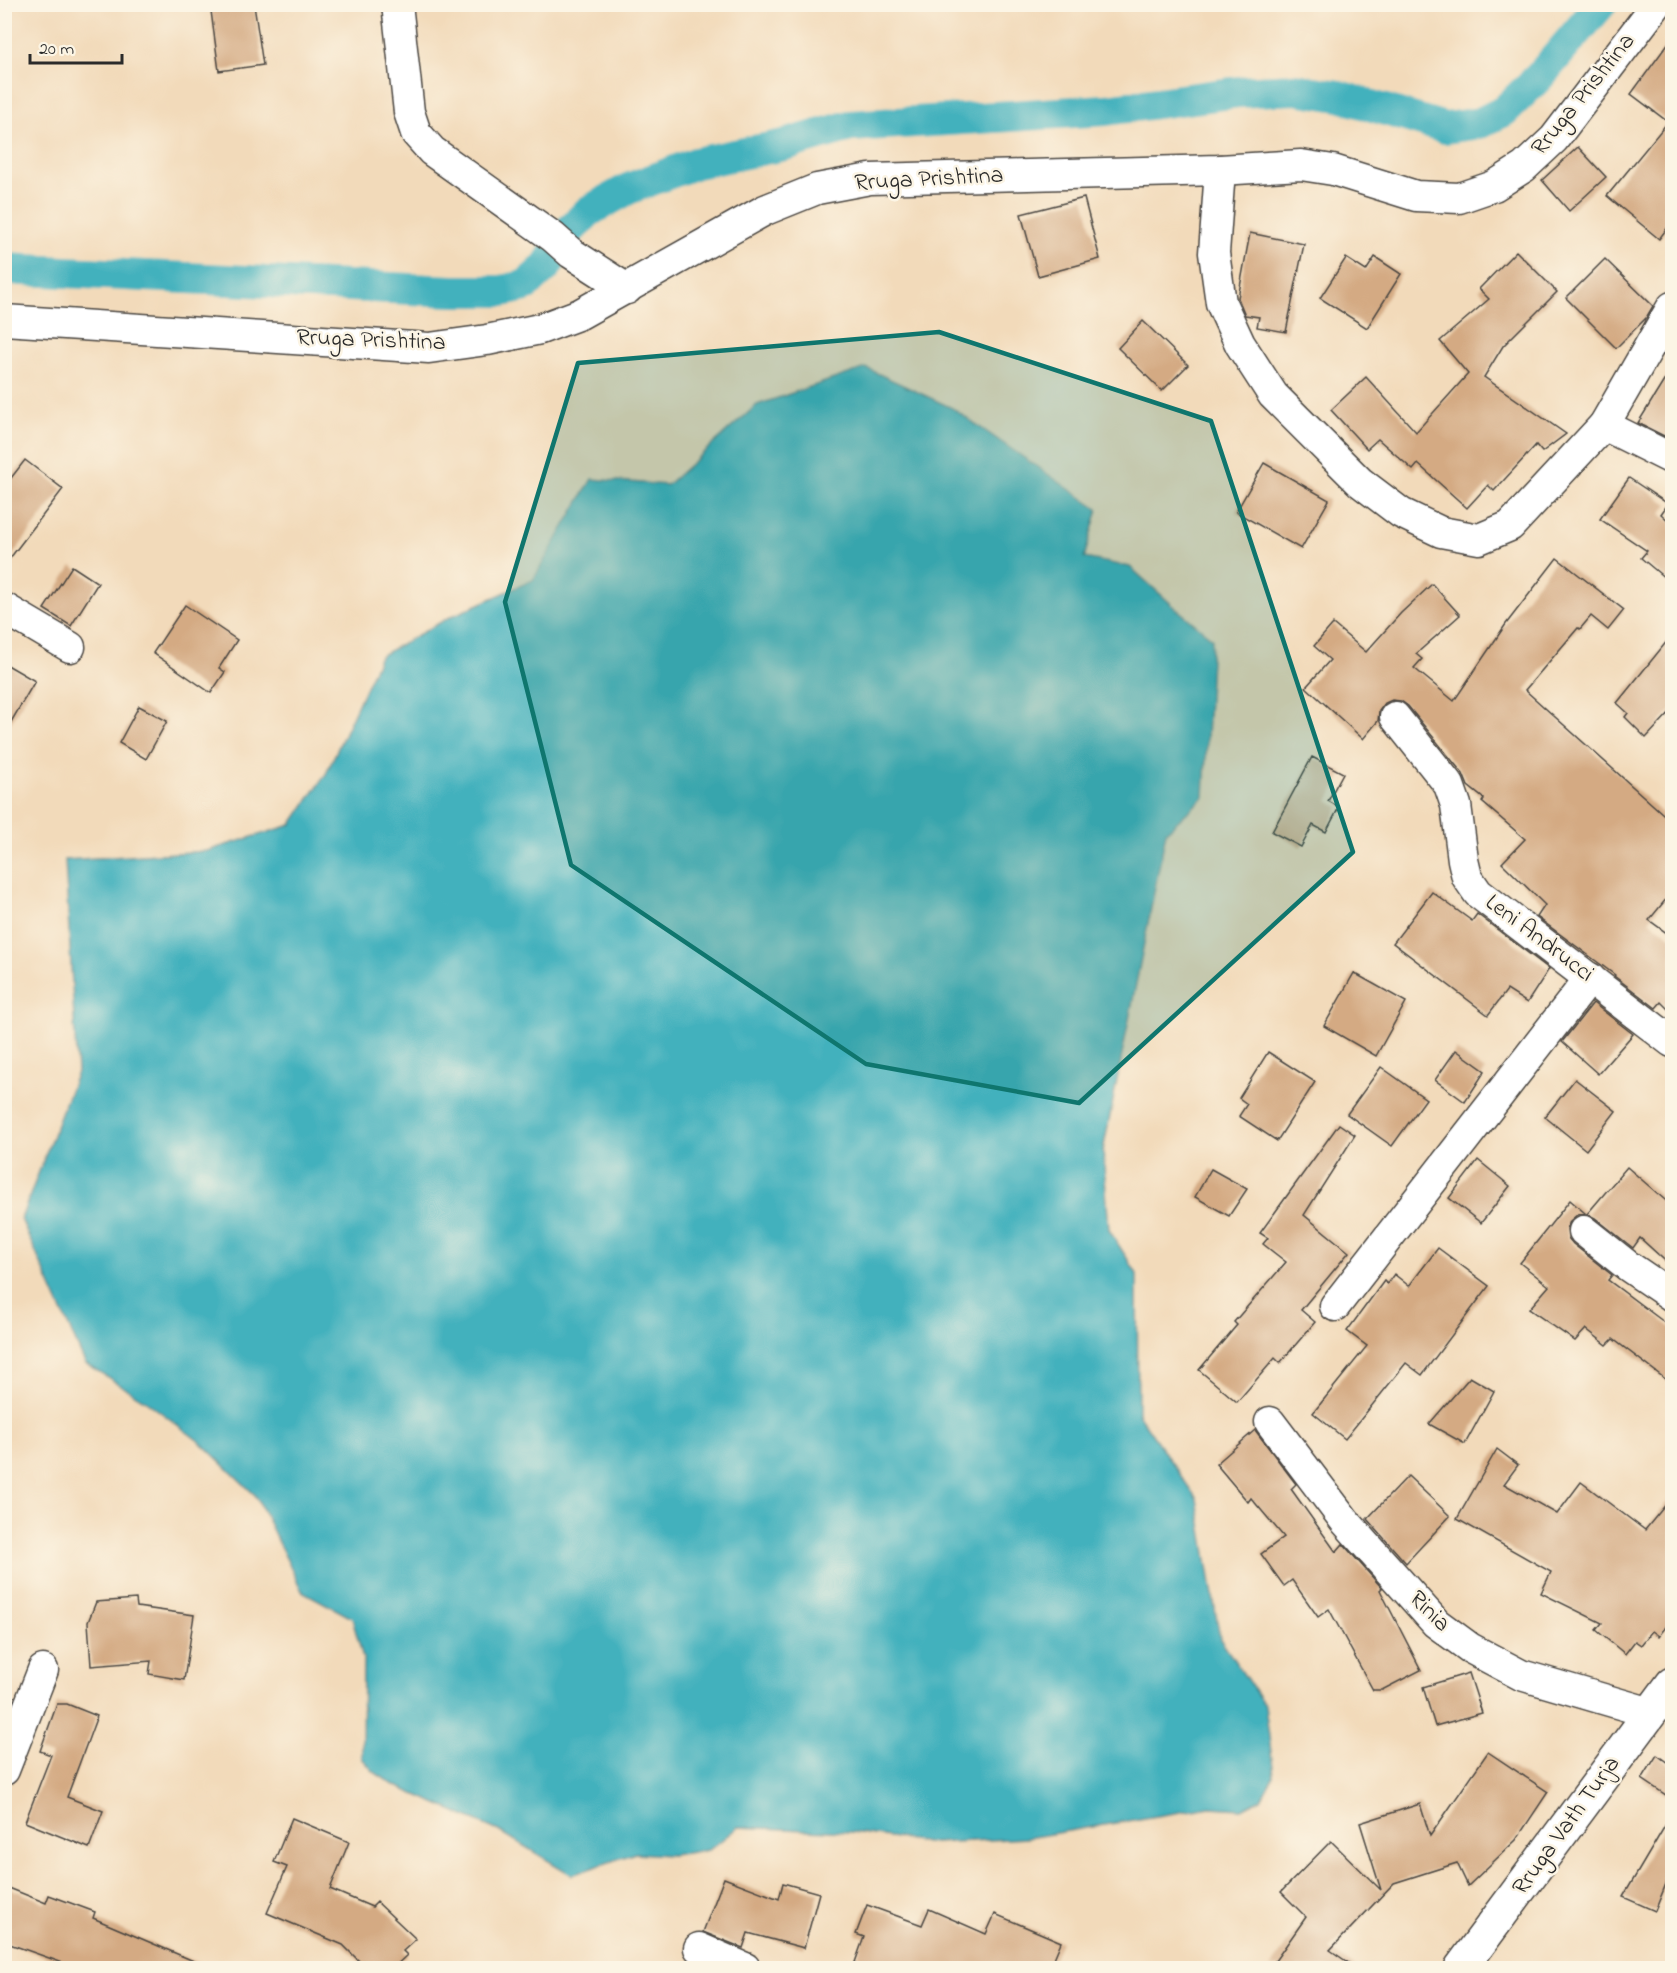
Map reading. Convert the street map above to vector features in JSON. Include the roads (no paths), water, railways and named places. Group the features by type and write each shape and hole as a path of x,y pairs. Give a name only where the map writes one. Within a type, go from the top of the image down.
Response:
{"street":[{"path":"397,4 409,112 416,133 432,151 627,289"},
{"name":"Rruga Prishtina","path":"4,320 429,348 487,340 540,328 580,314 765,210 817,189 870,179 1220,170 1300,165 1333,170 1416,196 1459,198 1494,186 1524,167 1554,139 1656,4"},
{"path":"1220,170 1214,253 1221,303 1240,344 1273,395 1360,482 1401,513 1441,532 1479,539 1510,526 1604,425 1672,307"},
{"path":"1604,425 1672,459"},
{"path":"4,608 70,647"},
{"name":"Leni Andrucci","path":"1395,717 1449,785 1456,805 1467,877 1478,893 1672,1042"},
{"path":"1335,1306 1590,978"},
{"path":"1584,1231 1628,1266 1672,1296"},
{"name":"Rinia","path":"1270,1422 1345,1521 1436,1623 1470,1648 1521,1675 1651,1713"},
{"path":"4,1770 44,1670"},
{"name":"Rruga Vath Turja","path":"1470,1965 1672,1684"},
{"path":"699,1948 745,1968"}],"water":[{"path":"866,368 952,408 1098,509 1084,558 1130,567 1212,638 1204,797 1166,832 1103,1151 1109,1230 1137,1274 1138,1414 1197,1499 1220,1639 1265,1706 1274,1775 1261,1799 1242,1809 1210,1807 1027,1838 934,1843 852,1832 738,1827 709,1850 671,1855 635,1853 572,1875 501,1832 394,1785 374,1772 362,1758 363,1658 352,1618 302,1591 256,1496 200,1442 146,1401 85,1363 21,1219 77,1072 65,860 207,851 291,825 326,774 380,656 450,617 533,580 592,479 667,485 757,405"}],"waterway":[{"path":"4,269 452,291 502,291 525,286 546,267 567,233 589,211 628,189 696,163 784,145 850,126 1106,110 1239,92 1295,89 1339,96 1445,128 1480,123 1504,111 1539,77 1601,4"}]}
